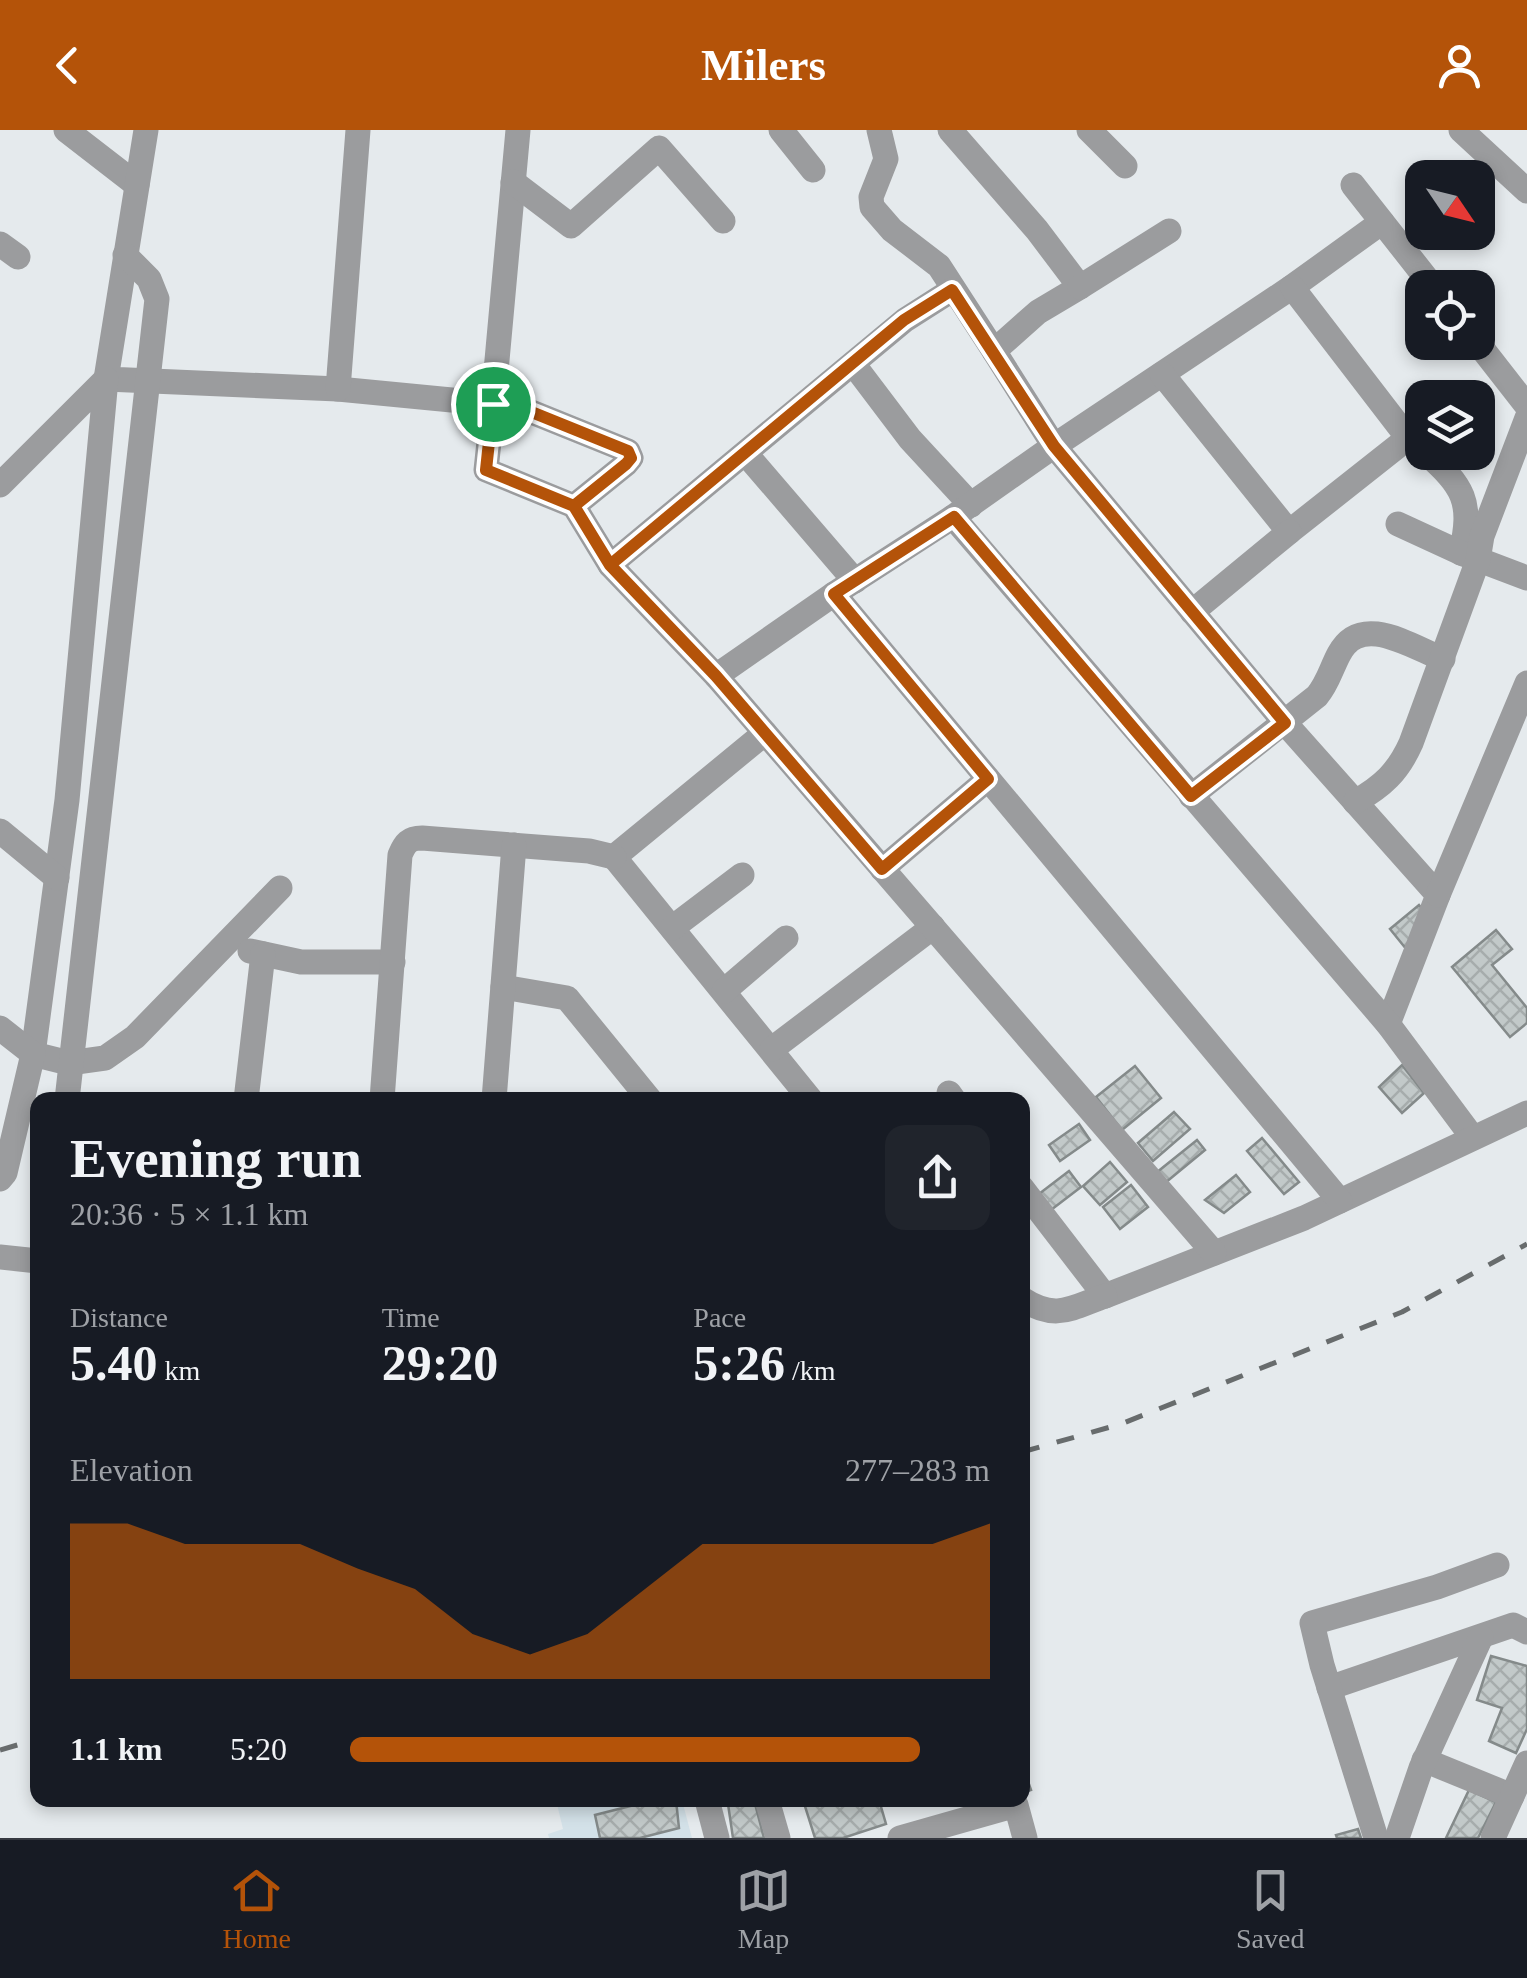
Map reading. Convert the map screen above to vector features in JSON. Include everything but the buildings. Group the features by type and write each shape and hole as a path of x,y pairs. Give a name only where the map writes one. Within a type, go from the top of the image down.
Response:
{"street":[{"path":"66,130 137,185"},
{"path":"1,1177 33,1054 67,800 106,379 146,130"},
{"path":"338,389 358,130"},
{"path":"518,130 486,470 574,506 610,565 716,676 1214,1254"},
{"path":"782,130 813,170"},
{"path":"879,130 886,159 871,196 872,207 892,230 939,266 1054,446 1285,723 1438,895"},
{"path":"950,130 1037,230 1080,287"},
{"path":"1089,130 1126,166"},
{"path":"1460,130 1527,192"},
{"path":"513,182 571,226 659,148 723,221"},
{"path":"1353,185 1420,270"},
{"path":"716,676 1292,287 1382,222"},
{"path":"994,351 1038,312 1169,232"},
{"path":"67,1092 157,299 149,279 125,255"},
{"path":"1292,287 1405,430"},
{"path":"610,565 904,320 952,290"},
{"path":"1491,360 1527,406"},
{"path":"854,364 962,511 1191,796 1388,1024 1473,1138"},
{"path":"1162,374 1288,532"},
{"path":"0,486 106,379 338,389 529,411 628,451 631,458 626,464 574,506"},
{"path":"1469,556 1482,536 1527,418"},
{"path":"746,454 988,779 1340,1201"},
{"path":"1192,612 1288,532 1405,456"},
{"path":"1355,802 1381,787 1400,767 1443,659 1469,556 1468,508 1444,470"},
{"path":"1398,524 1527,578"},
{"path":"1191,796 1318,696 1339,653 1360,632 1378,633 1443,659"},
{"path":"1388,1024 1527,683"},
{"path":"614,857 764,733"},
{"path":"882,869 988,779"},
{"path":"0,831 56,878"},
{"path":"383,1092 400,855 413,838 614,857 805,1092"},
{"path":"495,1092 514,845"},
{"path":"672,928 742,874"},
{"path":"0,1028 33,1054 69,1064 105,1058 135,1037 280,888"},
{"path":"772,1049 933,928"},
{"path":"724,991 786,938"},
{"path":"247,1092 256,952 301,962 394,962"},
{"path":"503,987 567,998 643,1092"},
{"path":"1030,1304 1054,1312 1106,1296 1340,1201 1527,1112"},
{"path":"1030,1198 1106,1296"},
{"path":"0,1257 30,1260"},
{"path":"1376,1838 1312,1623 1497,1564"},
{"path":"1329,1688 1513,1625 1527,1632"},
{"path":"1398,1838 1424,1760 1481,1637"},
{"path":"1424,1760 1512,1796"},
{"path":"1493,1838 1527,1762"},
{"path":"709,1807 717,1838"},
{"path":"769,1807 778,1838"},
{"path":"900,1838 1009,1807"},
{"path":"1017,1807 1025,1838"}],"shaded area":[{"path":"558,1807 684,1807 692,1838 549,1838 548,1834 563,1829"}],"railway":[{"path":"1030,1450 1121,1424 1402,1312 1527,1244"},
{"path":"0,1750 30,1741"}],"route":[{"path":"493,404 486,470 574,506 610,565 716,676 882,869 988,779 834,594 954,517 1191,796 1285,723 1054,446 952,290 904,320 610,565 574,506 626,464 631,458 628,451 529,411 493,404"}]}
